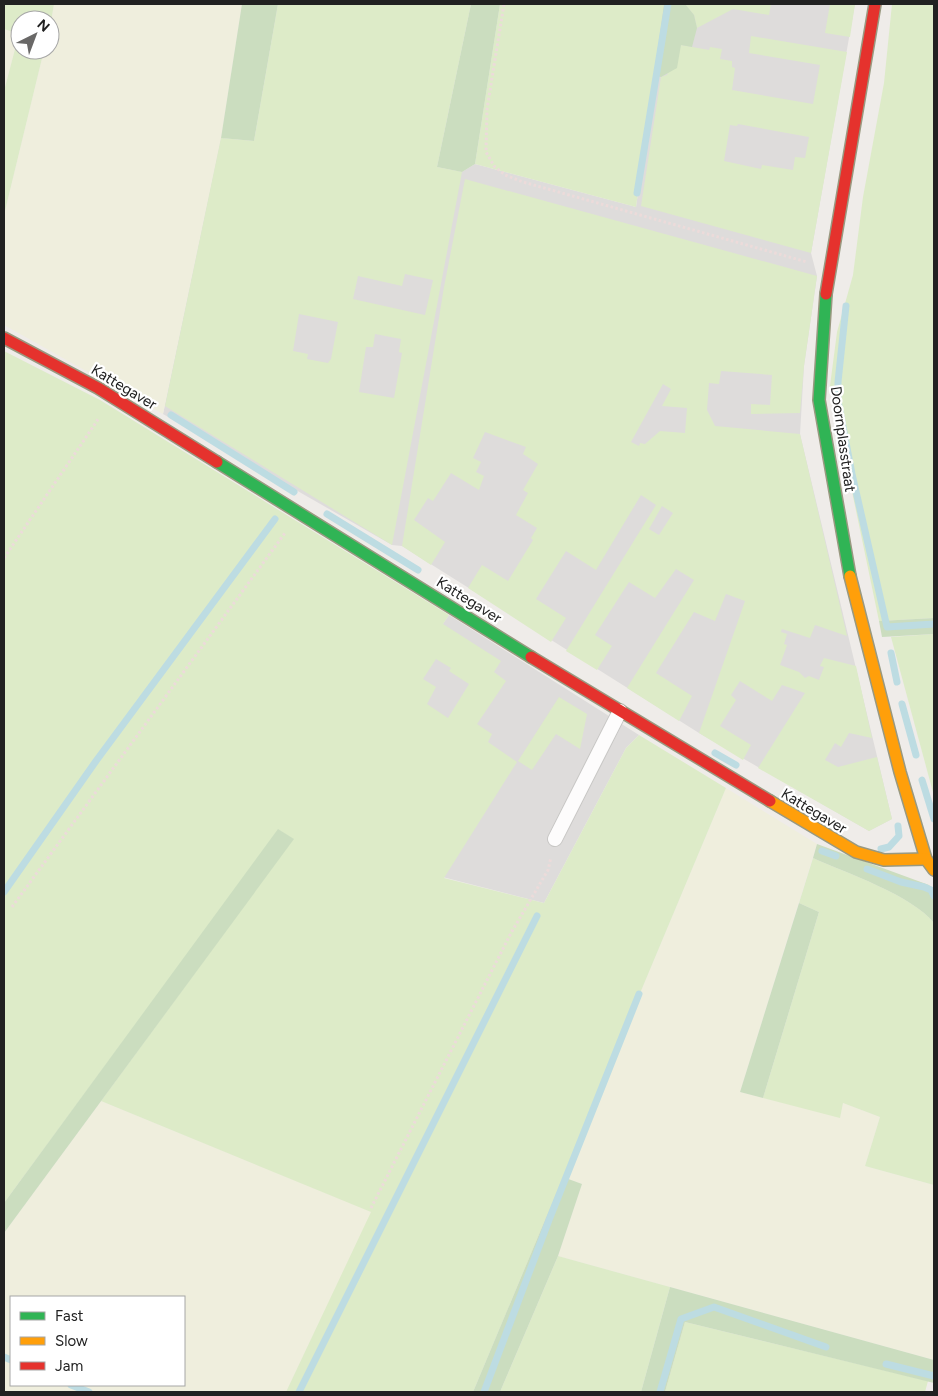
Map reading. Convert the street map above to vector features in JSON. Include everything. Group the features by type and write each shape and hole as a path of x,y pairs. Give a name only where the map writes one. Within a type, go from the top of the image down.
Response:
{"street":[{"name":"Doornplasstraat","path":"875,4 825,300 819,400 853,590 900,772 926,859 934,870"},
{"name":"Kattegaver","path":"4,338 113,397 620,711 845,847 866,857 888,862 926,859"}],"lane":[{"path":"555,839 620,711"}],"path":[{"path":"504,4 487,109 485,138 486,152 490,161 505,175 830,270"},
{"path":"4,558 113,397"},
{"path":"12,907 300,512"},
{"path":"371,1208 511,933 548,870 555,839"}],"shaded area":[{"path":"664,4 855,4 811,253 817,276 804,366 800,434 892,819 869,831 699,733 402,546 392,545 163,414 221,138 462,172 475,164 636,207"},
{"path":"449,615 639,735 626,748 544,903 294,839"}],"green space":[{"path":"4,4 54,4 53,10 10,10 10,31 4,29"},
{"path":"54,4 242,4 221,138 163,414 4,325 4,215 42,60 60,60 60,10 53,10"},
{"path":"242,4 278,4 254,141 221,138"},
{"path":"278,4 471,4 437,167 462,172 392,545 165,406 221,138 254,141","holes":["405,274 433,280 425,315 353,299 358,276 402,286","299,314 338,322 331,359 328,363 307,359 308,354 293,351","375,334 401,339 399,352 402,353 394,398 359,392 366,347 373,347"]},
{"path":"471,4 500,4 475,164 462,172 437,167"},
{"path":"500,4 664,4 636,207 475,164"},
{"path":"664,4 685,4 694,15 697,28 692,47 681,45 677,68 661,77 654,75"},
{"path":"685,4 771,4 769,15 733,9 697,28 694,15"},
{"path":"830,4 855,4 850,37 825,33"},
{"path":"892,4 934,4 934,618 879,621 830,386 837,332 853,275 863,197 884,83"},
{"path":"4,29 10,31 10,60 12,60 4,91"},
{"path":"751,36 847,52 811,253 641,206 661,77 667,75 681,45 709,50 710,47 722,49 720,59 732,61 732,67 735,68 732,90 813,104 820,65 749,53","holes":["738,124 809,137 805,158 795,157 793,170 762,165 761,169 724,161 730,125 737,126"]},
{"path":"12,60 42,60 4,215 4,91"},
{"path":"465,179 817,276 804,366 800,413 751,414 751,404 770,405 772,375 721,371 719,384 709,383 707,410 715,426 800,434 847,636 815,625 810,638 782,629 781,632 787,634 784,644 787,645 780,665 799,672 805,678 809,676 819,680 824,667 820,666 824,658 856,666 872,738 849,733 841,747 835,743 825,760 838,767 877,757 892,819 869,831 758,768 805,693 782,685 772,701 740,681 731,695 736,700 720,726 751,745 743,760 699,733 745,601 726,594 715,621 694,612 656,673 692,696 679,721 627,688 694,580 676,569 655,598 629,582 595,635 612,646 597,670 566,651 656,505 641,495 596,570 566,551 536,599 566,618 551,642 468,588 482,565 508,581 533,540 531,538 537,528 516,515 528,493 523,490 538,464 523,454 526,447 485,432 473,458 481,462 476,472 484,476 479,490 451,473 433,501 428,498 414,520 445,542 431,565 402,546 444,287","holes":["663,384 671,389 662,406 687,408 685,433 660,431 645,444 640,443 639,446 631,442","662,506 673,513 659,535 649,529"]},
{"path":"4,351 100,400 449,615 443,624 501,661 494,672 506,681 477,724 492,734 488,742 517,762 444,878 544,903 626,748 639,735 726,788 473,1392 286,1392 371,1212 101,1101 293,839 279,830 4,1203","holes":["436,659 451,668 449,671 469,684 448,718 427,704 436,687 423,679"]},
{"path":"934,618 934,634 882,637 879,621"},
{"path":"934,634 934,796 891,637"},
{"path":"559,697 587,714 580,749 556,734 532,770 518,761"},
{"path":"726,788 817,844 740,1092 840,1117 843,1103 880,1117 865,1166 934,1185 934,1360 558,1256 582,1184 563,1177"},
{"path":"278,829 294,839 4,1233 4,1203"},
{"path":"817,844 929,885 934,891 934,923 924,913 895,894 813,858"},
{"path":"813,858 895,894 924,913 934,923 934,1185 865,1166 880,1117 843,1103 840,1118 763,1098 819,912 799,903"},
{"path":"799,903 819,912 763,1098 740,1092"},
{"path":"101,1101 372,1212 286,1392 4,1392 4,1233"},
{"path":"563,1177 582,1184 558,1256 500,1392 473,1392"},
{"path":"558,1256 670,1287 641,1392 500,1392"},
{"path":"670,1287 934,1360 934,1383 685,1322 665,1392 641,1392"},
{"path":"685,1322 928,1381 925,1392 665,1392"}],"waterway":[{"path":"637,193 668,4"},
{"path":"846,306 838,382 838,401 852,474 887,627 934,624"},
{"path":"171,415 294,492"},
{"path":"327,514 418,570"},
{"path":"4,892 96,761 275,519"},
{"path":"891,653 897,682"},
{"path":"902,704 916,755"},
{"path":"715,753 736,765"},
{"path":"922,780 934,819"},
{"path":"881,849 889,847 899,836 898,826"},
{"path":"822,851 836,856"},
{"path":"867,869 901,882 924,887 931,890 934,896"},
{"path":"299,1392 537,916"},
{"path":"484,1392 549,1220 639,994"},
{"path":"660,1392 681,1319 714,1307 826,1347"},
{"path":"4,1357 10,1360"},
{"path":"886,1364 934,1376"},
{"path":"74,1386 89,1392"}],"traffic: fast":[{"path":"826,294 819,400 850,576"},
{"path":"217,462 531,657"}],"traffic: slow":[{"path":"850,576 900,772 926,859 934,870"},
{"path":"770,801 856,852 884,860 926,859"}],"traffic: jam":[{"path":"826,294 875,4"},
{"path":"4,338 98,388 217,462"},
{"path":"531,657 770,801"}]}
